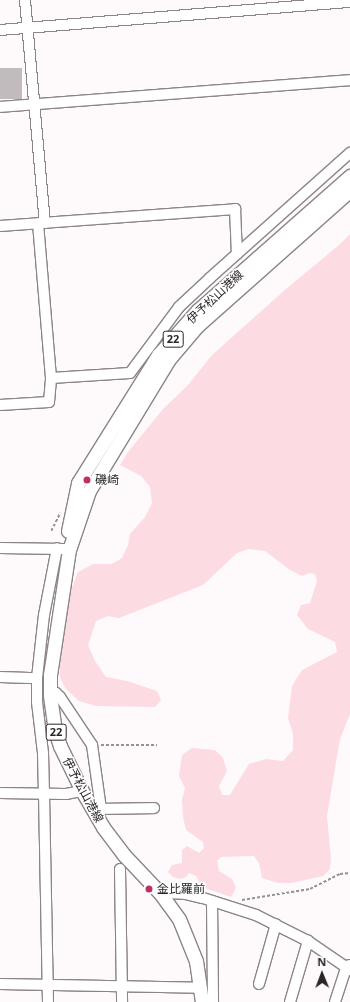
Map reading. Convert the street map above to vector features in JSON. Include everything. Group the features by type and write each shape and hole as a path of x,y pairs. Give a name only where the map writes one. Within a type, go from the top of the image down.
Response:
{"main road":[{"name":"伊予松山港線","path":"202,1002 200,982 185,932 173,910 160,893 111,840 98,811 81,789 60,746 55,731 50,692 50,675 63,549 67,538 78,483 158,355 198,310 350,176"},
{"name":"伊予松山港線","path":"63,549 89,491 169,360 197,326 350,190"}],"street":[{"path":"0,405 49,402 51,378 35,104 25,0"},
{"path":"0,30 350,2"},
{"path":"0,107 350,80"},
{"path":"51,378 130,373 180,308 237,254 350,153"},
{"path":"0,226 235,209 237,254"},
{"path":"0,548 63,549 44,615 37,678 37,702 42,738 44,794 48,1002"},
{"path":"0,677 37,678"},
{"path":"50,692 56,693 60,698 92,745 98,811 154,808"},
{"path":"0,793 71,793 81,789"},
{"path":"120,869 122,1002"},
{"path":"160,893 185,894 212,901 276,924 308,941 349,967 335,1002"},
{"path":"212,901 212,1002"},
{"path":"260,984 276,924"},
{"path":"290,1002 308,941"},
{"path":"0,984 122,986 200,982 212,973"}],"path":[{"path":"92,745 157,745"},
{"path":"227,906 237,901 310,889 340,874 350,873"}],"shaded area":[{"path":"350,234 350,714 340,739 327,816 331,859 330,869 323,876 291,883 278,883 262,878 259,863 254,856 221,857 217,861 219,871 232,879 236,888 231,897 202,887 196,876 189,873 186,877 180,879 173,877 168,872 172,865 182,863 182,850 187,846 199,853 204,848 203,842 186,830 183,817 182,800 185,788 179,776 182,755 192,748 215,750 223,758 227,771 219,786 222,795 230,795 249,764 266,759 283,761 293,750 293,734 288,718 292,686 302,670 337,652 335,642 308,629 297,615 301,605 310,603 317,581 315,574 310,573 302,576 290,570 265,551 249,549 237,553 203,585 119,618 108,616 96,621 88,645 95,661 106,677 127,681 157,691 161,700 155,707 96,706 79,701 66,689 60,678 60,658 71,590 78,572 93,564 112,564 122,558 128,545 130,534 145,517 152,503 150,487 141,476 120,465 128,452 163,409 188,385 212,355"}],"building":[{"path":"0,68 22,68 22,99 0,99"}],"place":[{"name":"磯崎","path":"87,480"},
{"name":"金比羅前","path":"149,889"}]}
